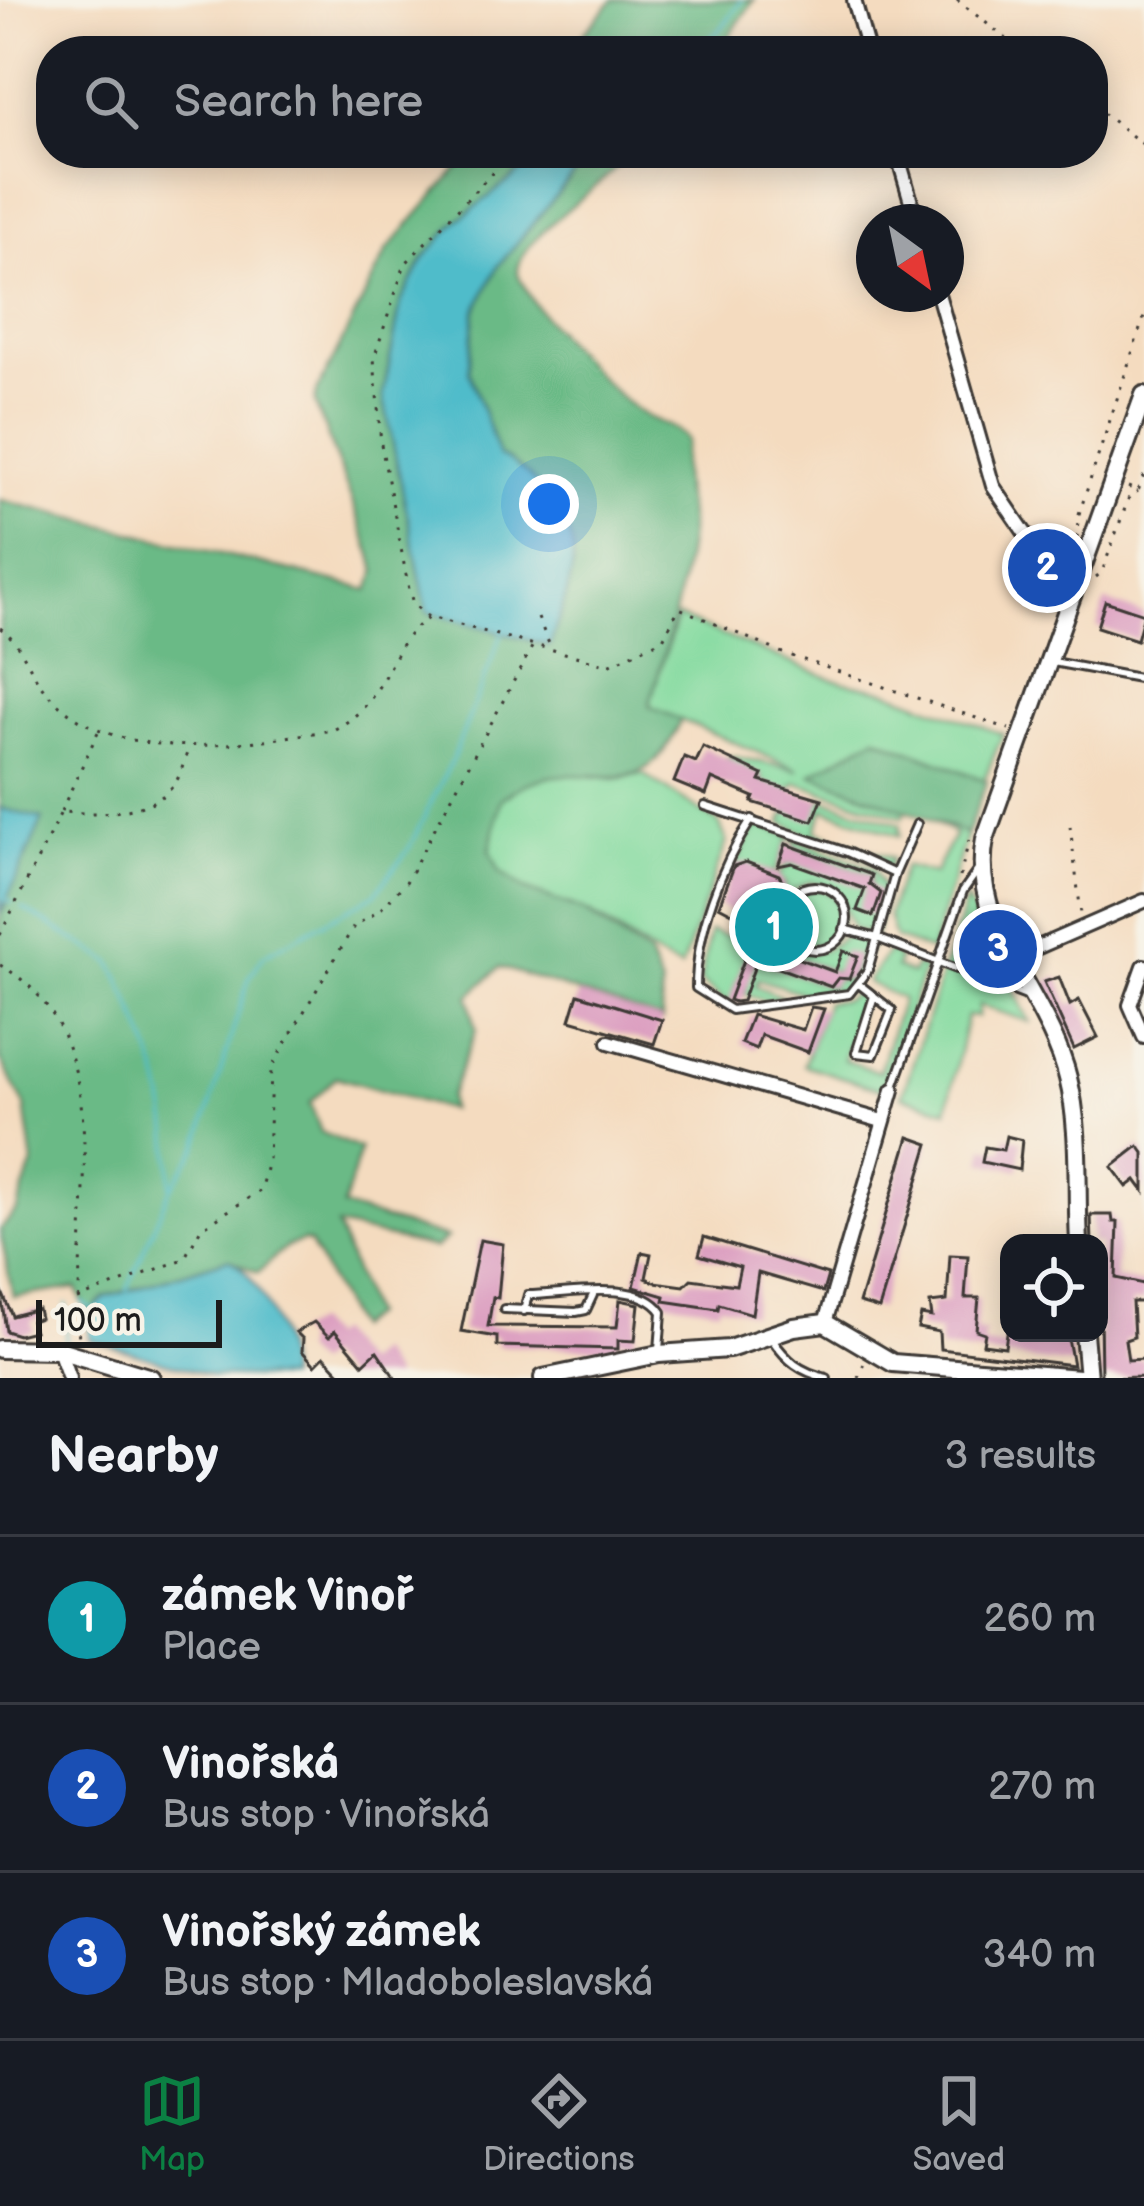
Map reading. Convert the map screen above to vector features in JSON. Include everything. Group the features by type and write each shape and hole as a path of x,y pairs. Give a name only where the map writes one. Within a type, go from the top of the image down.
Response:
{"main road":[{"path":"1078,1234 1069,1080 989,908 981,867 985,839 1048,662 1085,577 1144,395"},
{"path":"543,1378 659,1354 729,1349 794,1327 825,1324 893,1363 1084,1378 1084,1342"},
{"path":"0,1348 59,1350 151,1378"}],"street":[{"path":"854,0 864,36"},
{"path":"902,168 912,204"},
{"path":"943,312 992,486 1024,533 1085,577"},
{"path":"1013,958 1144,901"},
{"path":"1144,966 1130,1005 1144,1036"},
{"path":"609,1042 882,1121"},
{"path":"825,1324 893,1090"},
{"path":"59,1350 69,1378"}],"lane":[{"path":"1048,662 1104,667 1144,679"},
{"path":"705,806 895,874"},
{"path":"752,819 708,915 696,988 731,1010 836,998 860,985 895,874 917,824"},
{"path":"893,1090 963,891 981,867"},
{"path":"806,887 826,888 846,910 844,929 820,949 799,945 785,929 784,908 806,887"},
{"path":"844,929 1033,998"},
{"path":"860,985 892,1010 874,1055 856,1053 874,996"},
{"path":"524,1311 528,1294 616,1292 655,1303 662,1312 659,1354"},
{"path":"504,1309 586,1310 592,1295"},
{"path":"771,1338 785,1359 805,1373 827,1378"}],"path":[{"path":"957,0 1003,36"},
{"path":"1108,118 1144,146"},
{"path":"496,170 405,264 374,358 381,444 413,604 430,617 561,656 609,665 663,639 679,608 780,652 1009,729"},
{"path":"1073,549 1078,517 1144,317"},
{"path":"1085,577 1102,572 1129,497 1138,491 1144,475"},
{"path":"1113,482 1138,491"},
{"path":"0,628 16,643 50,697 98,731 190,746 314,733 350,721 386,681 401,644 430,617"},
{"path":"538,618 550,646"},
{"path":"76,1299 184,1258 201,1228 260,1191 268,1161 271,1068 354,926 379,911 406,881 532,647"},
{"path":"0,935 98,731"},
{"path":"61,812 118,814 143,805 177,781 190,746"},
{"path":"1070,826 1085,927"},
{"path":"0,965 19,975 46,1006 76,1070 84,1174 76,1299 80,1356"}],"green space":[{"path":"613,0 754,0 729,36 581,36"},
{"path":"458,168 526,168 457,221 424,258 401,302 383,395 413,534 499,457 469,372 475,312 498,266 579,168 616,168 546,228 521,259 518,273 553,327 607,384 638,411 687,440 682,470 688,542 649,706 681,720 664,751 646,768 626,775 557,776 530,782 501,799 490,850 500,872 524,889 582,910 649,956 661,986 662,1020 500,967 469,996 476,1030 449,1098 450,1110 336,1077 310,1103 321,1132 360,1149 343,1207 447,1238 435,1248 337,1226 371,1316 354,1328 310,1243 303,1241 287,1246 258,1273 228,1259 105,1297 88,1313 76,1288 13,1297 0,1230 17,1210 33,1163 25,1106 0,1059 0,915 8,900 0,808 0,500 369,590 376,572 372,555 315,403 388,249"},
{"path":"677,617 832,679 887,691 1003,734 984,780 876,737 813,775 906,810 903,817 797,783 787,792 760,781 762,776 724,760 732,756 799,770 648,706"},
{"path":"876,737 987,781 967,834 811,774"},
{"path":"556,772 615,779 643,774 719,823 727,841 681,968 589,913 524,889 499,871 490,845 501,799 524,781"},
{"path":"822,799 900,824 900,836 824,809 816,831 892,858 889,868 782,823 787,810"},
{"path":"923,817 967,834 931,951 895,938 888,915 904,866 934,874 955,834"},
{"path":"763,826 874,869 886,894 876,936 853,929 840,897 829,886 809,882 782,897 785,884 779,875 789,862 871,886 871,875 794,847 796,841 789,838 775,873 735,865 754,829"},
{"path":"814,889 834,897 842,917 834,937 814,945 794,937 786,917 794,897"},
{"path":"966,899 1030,1022 979,1005 978,1017 967,1016 947,1110 902,1096"},
{"path":"775,913 788,937 803,950 822,950 848,934 874,942 851,989 811,996 758,979 756,986 785,998 765,1001 745,994 754,959 831,987 834,980 850,979 857,956 835,972 759,944 760,927 770,924"},
{"path":"749,924 756,926 729,1004 700,982 710,931 737,940"},
{"path":"889,950 899,959 896,968 912,974 916,965 925,968 882,1090 804,1065 826,1002 844,1000 859,990 864,994 844,1060 879,1072 902,999 867,982"}],"water":[{"path":"526,168 579,168 498,266 475,312 469,372 499,456 534,482 556,509 570,538 571,574 550,646 427,612 383,395 401,302 424,258 457,221"},
{"path":"0,808 43,819 0,915"},
{"path":"228,1259 251,1279 270,1311 283,1347 287,1378 211,1376 90,1340 88,1313 105,1298"}],"building":[{"path":"1105,601 1144,614 1137,640 1097,627"},
{"path":"703,747 763,775 760,781 822,799 813,821 752,802 754,797 712,779 706,795 674,782 684,757 696,762"},
{"path":"786,844 872,875 869,884 881,893 873,916 857,910 865,889 792,863 778,866"},
{"path":"746,862 779,875 785,885 771,923 759,927 719,906 734,866"},
{"path":"753,936 764,946 835,972 843,951 858,956 849,979 838,978 831,987 757,960 742,1001 734,1002 729,1000"},
{"path":"1059,977 1070,1005 1079,1000 1098,1037 1074,1049 1044,982"},
{"path":"578,994 662,1020 654,1044 570,1020"},
{"path":"811,1007 824,1009 808,1052 761,1035 756,1049 741,1043 752,1015 803,1030"},
{"path":"1006,1136 1022,1140 1019,1170 982,1162 985,1147 1003,1150"},
{"path":"909,1137 929,1144 879,1309 859,1303"},
{"path":"1139,1146 1144,1153 1144,1191 1136,1180 1127,1187 1112,1167"},
{"path":"1091,1215 1112,1215 1113,1222 1118,1222 1116,1278 1144,1284 1144,1302 1132,1302 1134,1337 1125,1340 1128,1360 1144,1359 1144,1377 1101,1378 1100,1342 1108,1342 1108,1234 1092,1234"},
{"path":"704,1237 828,1275 823,1292 758,1273 752,1314 719,1304 718,1309 664,1301 665,1296 634,1287 642,1252 651,1254 646,1278 655,1282 684,1286 691,1279 736,1285 740,1267 699,1255"},
{"path":"480,1240 503,1244 498,1298 493,1297 488,1326 617,1327 620,1300 639,1304 635,1341 618,1340 618,1349 497,1346 497,1337 461,1331"},
{"path":"950,1255 968,1256 965,1298 979,1298 976,1330 985,1333 983,1344 1069,1342 1073,1365 940,1349 939,1332 918,1328 921,1315 932,1317 930,1303 947,1301"},
{"path":"0,1287 12,1316 38,1309 40,1318 31,1321 34,1331 18,1335 6,1331"},
{"path":"314,1322 329,1337 335,1331 363,1364 377,1351 395,1378 345,1378 324,1356 315,1365 302,1351 303,1339 296,1332"}],"waterway":[{"path":"712,36 742,0"},
{"path":"127,1290 169,1191 198,1146 249,978 264,955 374,895 408,850 453,758 502,634"},
{"path":"0,894 12,903"},
{"path":"22,908 111,962 118,975 159,1077 168,1126 170,1186"},
{"path":"81,1302 93,1310"},
{"path":"66,1304 66,1343"}],"place":[{"name":"Vinořská","path":"1047,568"},
{"name":"zámek Vinoř","path":"774,927"},
{"name":"Vinořský zámek","path":"998,949"}]}
